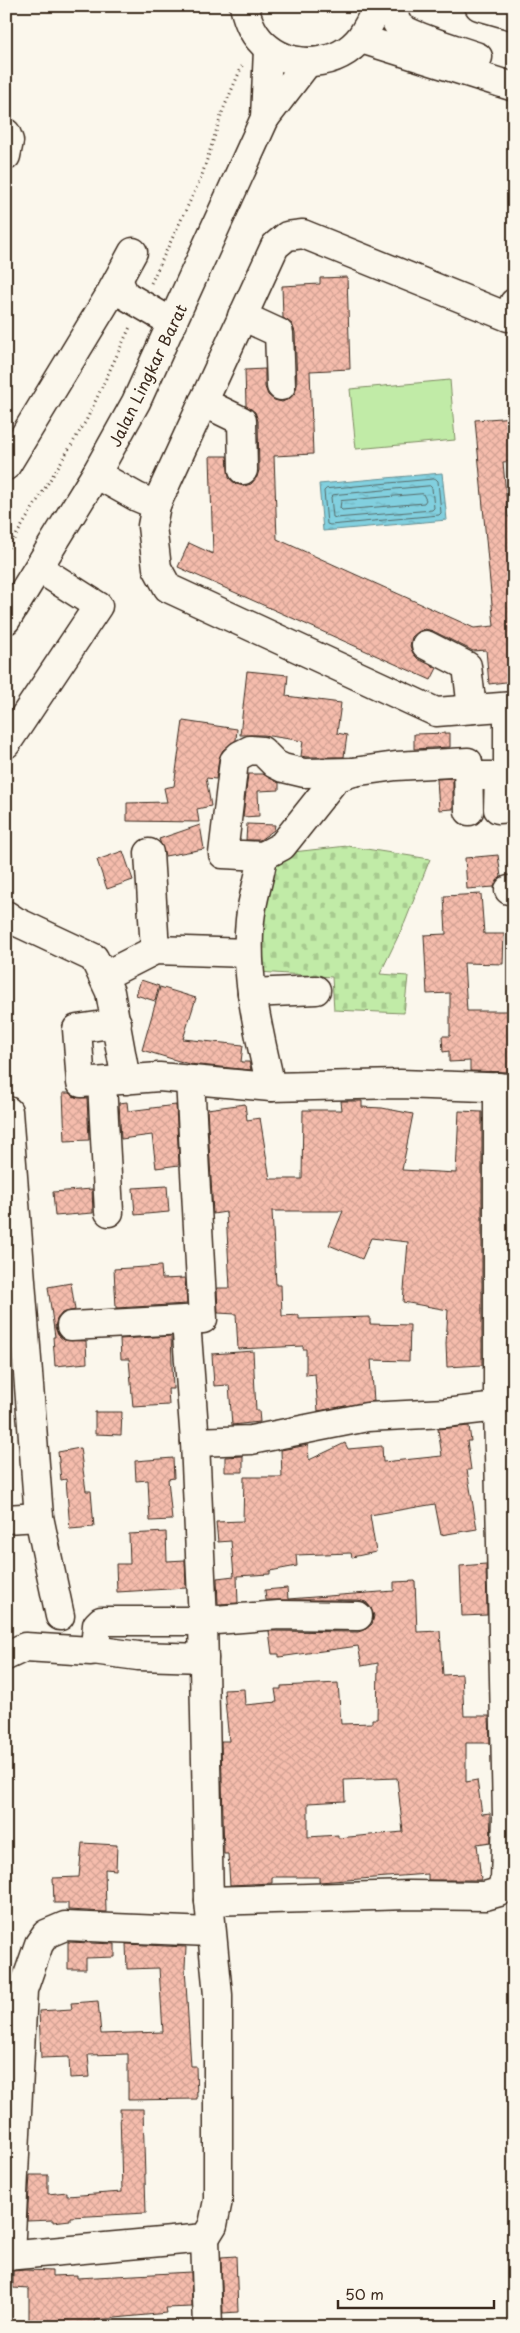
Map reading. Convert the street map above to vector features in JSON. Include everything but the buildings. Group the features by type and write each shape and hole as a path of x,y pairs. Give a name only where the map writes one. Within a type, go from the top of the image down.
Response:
{"street":[{"path":"244,6 250,27 268,49 286,58 308,62 328,60 346,52 361,39 375,14 375,6"},
{"path":"394,6 393,14 399,25 410,32 496,64 514,81"},
{"path":"479,6 514,16"},
{"path":"361,39 514,87"},
{"name":"Jalan Lingkar Barat","path":"265,118 268,49"},
{"name":"Jalan Lingkar Barat","path":"6,620 40,569 136,402 265,118 308,62"},
{"path":"508,766 511,706 436,712 168,588 157,568 152,526 156,505 242,316 275,246 287,236 304,234 512,313"},
{"path":"6,466 133,252"},
{"path":"118,280 134,280 177,314"},
{"path":"242,316 279,333 280,386"},
{"path":"203,402 242,421 243,470"},
{"path":"96,474 137,497 156,505"},
{"path":"6,744 98,606 40,569"},
{"path":"426,645 467,666 472,709"},
{"path":"353,772 336,778 282,846 263,856 223,854 234,761 240,755 250,750 262,751 274,764 293,772 353,772 396,766 468,762 470,810"},
{"path":"469,776 499,776 498,809 514,808"},
{"path":"149,852 155,950"},
{"path":"263,856 250,919 248,953 252,993 271,1086"},
{"path":"6,915 14,921 94,958 104,976 117,1023 109,1212"},
{"path":"104,976 155,950 248,953"},
{"path":"252,993 316,990"},
{"path":"117,1023 77,1029 81,1083 159,1078 271,1086 400,1084 506,1087 498,1407 507,1815 505,1880 498,1892 485,1896 409,1895 209,1901"},
{"path":"71,1326 186,1321 203,1318 190,1080"},
{"path":"8,1111 12,1236 39,1517 60,1616"},
{"path":"186,1321 195,1442 203,1620 210,1932 218,1995 218,2200 213,2225 205,2238 208,2327"},
{"path":"195,1442 251,1440 368,1417 445,1413 498,1407"},
{"path":"6,1520 39,1517"},
{"path":"93,1650 96,1648 98,1622 203,1620 279,1615 358,1616"},
{"path":"6,1656 25,1647 93,1650 138,1656 204,1658"},
{"path":"205,2238 8,2256 22,1990 39,1944 46,1934 65,1926 210,1932"}],"green space":[{"path":"450,380 455,440 356,449 350,389"},
{"path":"347,846 430,859 405,922 380,974 408,976 404,1013 334,1010 332,977 259,972 257,933 275,854"}],"water":[{"path":"442,473 447,520 323,531 319,484"}]}
